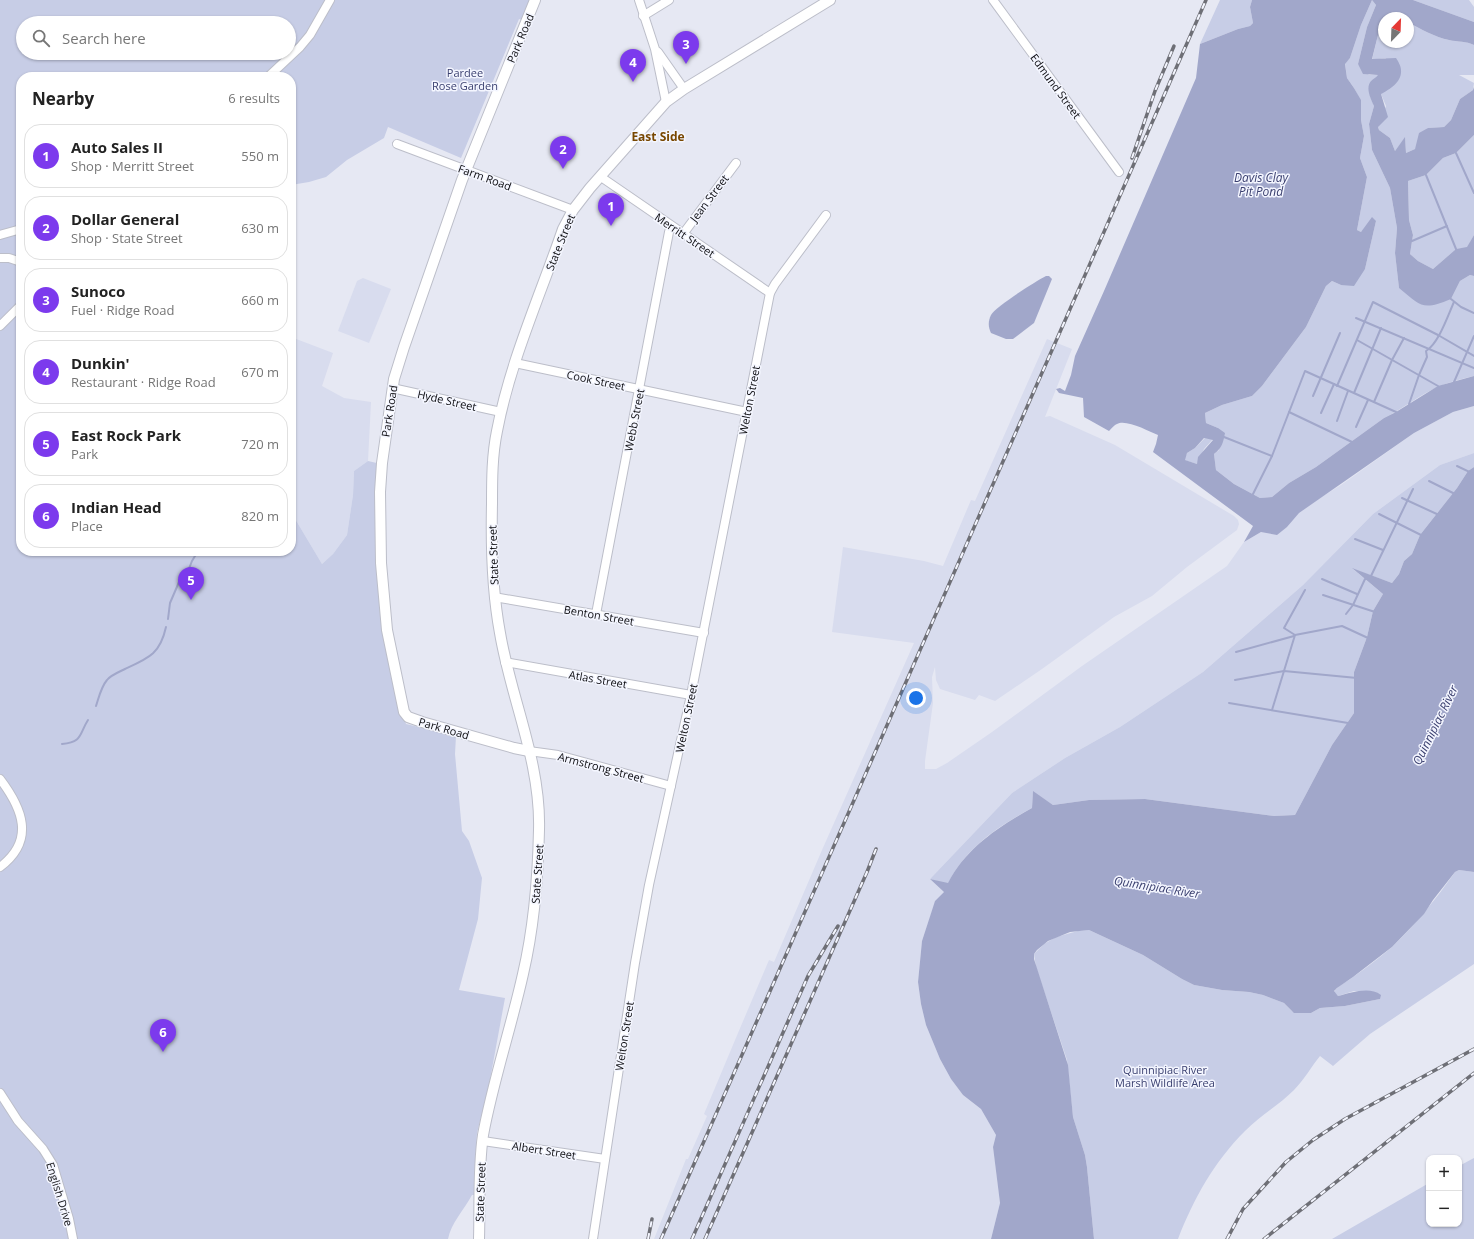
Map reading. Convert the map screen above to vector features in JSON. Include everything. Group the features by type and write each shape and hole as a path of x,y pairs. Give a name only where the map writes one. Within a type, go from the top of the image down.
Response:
{"main road":[{"name":"Park Road","path":"529,751 504,746 422,722 408,717 404,712 387,630 381,563 381,477 384,442 392,388 404,346 466,170 535,0"},
{"name":"State Street","path":"479,1239 483,1141 488,1114 523,973 532,926 538,863 540,818 536,776 505,662 494,598 492,486 496,434 501,412 515,363 563,230 573,210 666,102 684,88 830,0"}],"street":[{"path":"296,49 310,35 330,0"},
{"path":"639,0 643,16 655,48 666,102"},
{"path":"643,16 669,0"},
{"name":"Edmund Street","path":"993,0 1119,172"},
{"path":"655,48 684,88"},
{"path":"273,72 285,60"},
{"name":"Farm Road","path":"397,144 573,210"},
{"name":"Jean Street","path":"683,234 736,163"},
{"name":"Merritt Street","path":"601,177 770,293"},
{"name":"Welton Street","path":"593,1239 635,963 649,885 704,633 770,293 826,215"},
{"name":"Webb Street","path":"596,614 671,226"},
{"path":"0,235 16,230"},
{"path":"0,258 9,258 16,260"},
{"path":"0,326 16,310"},
{"name":"Cook Street","path":"515,363 747,412"},
{"name":"Hyde Street","path":"392,388 501,412"},
{"name":"Benton Street","path":"494,598 704,633"},
{"name":"Atlas Street","path":"505,662 691,695"},
{"name":"Armstrong Street","path":"529,751 558,755 671,786"},
{"path":"0,779 18,806 22,824 20,838 16,849 0,867"},
{"name":"English Drive","path":"0,1093 18,1121 43,1149 53,1165 73,1239"},
{"name":"Albert Street","path":"483,1141 605,1159"}],"shaded area":[{"path":"363,278 391,289 369,343 338,331 357,281"},
{"path":"296,339 333,353 322,386 344,398 371,402 368,461 354,471 353,495 347,535 333,554 322,564 296,520"},
{"path":"1047,339 1072,349 1045,417 1050,416 1115,445 1234,516 1238,520 1239,524 1237,530 1187,567 1152,596 1114,617 995,701 979,695 975,700 940,689 936,680 935,667 932,677 933,703 925,769 936,769 947,763 1082,666 1227,566 1244,542 1261,532 1287,527 1298,513 1341,485 1414,433 1453,412 1474,406 1474,453 1440,465 1373,514 1303,585 1203,672 1120,727 1065,758 1012,793 930,879 944,892 935,902 922,941 918,982 921,1004 926,1025 940,1059 951,1079 963,1095 981,1109 996,1135 993,1147 1000,1203 991,1239 654,1239 686,1159 688,1159 707,1116 704,1114 769,960 774,962 914,643 832,632 843,547 924,561 943,566 971,500 975,501"}],"green space":[{"name":"Pardee Rose Garden","path":"0,0 531,0 522,20 519,19 461,158 388,127 384,138 347,160 326,177 296,184 296,72 16,72 16,556 296,556 296,520 322,564 333,554 347,535 353,495 354,471 368,461 381,464 375,546 395,693 406,724 456,736 455,754 462,831 469,841 482,878 478,919 459,990 505,998 489,1085 477,1133 474,1195 472,1195 452,1227 448,1239 0,1239"},
{"path":"1220,0 1252,0 1250,7 1253,23 1250,26 1238,29 1200,44"},
{"path":"1372,0 1376,5 1367,27 1358,64 1369,75 1379,75 1376,79 1371,81 1370,96 1374,106 1369,124 1372,150 1390,188 1397,228 1395,253 1399,288 1451,299 1460,281 1470,275 1474,276 1474,376 1438,387 1424,394 1384,418 1316,467 1289,483 1272,497 1260,498 1234,484 1216,470 1214,454 1219,450 1218,428 1206,423 1205,413 1222,405 1252,396 1262,386 1306,327 1326,286 1332,281 1341,285 1365,269 1376,221 1361,232 1357,230 1367,177 1360,158 1364,136 1361,120 1361,101 1347,78 1345,63 1350,58 1361,25"},
{"path":"1413,0 1469,0 1474,7 1474,22"},
{"path":"1414,25 1438,37 1474,45 1474,75 1459,75 1474,83 1473,90 1460,99 1451,120 1444,127 1428,128 1415,149 1406,153 1405,138 1395,151 1390,138 1379,130 1378,127 1386,106 1381,94 1386,58 1372,60 1378,35 1378,48 1414,48"},
{"path":"1474,135 1474,235 1467,248 1456,249 1433,269 1418,261 1410,254 1413,235 1409,220 1408,181 1426,175 1443,158 1456,153"},
{"path":"1205,438 1213,439 1204,449 1197,464 1184,460 1187,453 1195,448"},
{"path":"1474,453 1474,467 1468,471 1457,488 1420,535 1412,554 1404,561 1399,574 1392,583 1353,569 1383,594 1373,611 1367,637 1354,672 1354,713 1332,745 1295,815 1274,816 1145,799 1089,800 1053,805 1033,792 1032,808 1008,822 984,839 963,860 948,884 930,879 1012,793 1065,758 1120,727 1203,672 1303,585 1373,514 1440,465"},
{"name":"Quinnipiac River Marsh Wildlife Area","path":"1459,870 1474,872 1474,964 1370,1034 1333,1066 1320,1056 1294,1090 1245,1131 1224,1155 1214,1168 1198,1195 1178,1239 1094,1239 1087,1167 1085,1155 1073,1117 1067,1060 1036,967 1034,954 1044,944 1056,937 1078,931 1089,930 1143,955 1194,985 1263,995 1284,1003 1296,1013 1311,1013 1320,1008 1345,1006 1380,999 1375,992 1354,991 1338,996 1334,992 1340,985 1351,979 1392,947 1441,892 1455,872"},
{"path":"1474,1158 1474,1239 1332,1239 1426,1185 1426,1227 1462,1227 1462,1164"}],"water":[{"name":"Davis Clay Pit Pond","path":"1252,0 1372,0 1361,25 1350,58 1345,64 1347,78 1361,100 1361,120 1364,136 1360,158 1367,177 1357,230 1361,232 1372,217 1376,221 1365,269 1354,286 1341,285 1332,281 1326,286 1306,327 1262,386 1252,396 1222,405 1205,413 1206,423 1225,433 1222,445 1214,454 1216,470 1234,484 1260,498 1272,497 1289,483 1316,467 1384,418 1438,386 1474,376 1474,406 1453,412 1414,433 1299,513 1287,527 1277,535 1261,532 1244,542 1253,526 1153,452 1158,435 1126,423 1116,425 1109,431 1084,417 1083,398 1059,393 1056,389 1060,388 1065,391 1071,375 1075,356 1196,78 1200,44 1238,29 1250,26 1253,23 1250,7","holes":["1204,438 1213,440 1198,457 1197,464 1185,460 1187,453 1195,448"]},
{"path":"1372,0 1413,0 1474,22 1474,45 1444,39 1414,25 1414,12 1378,12 1378,35 1372,59 1396,58 1401,70 1400,78 1397,82 1381,94 1388,117 1378,127 1379,130 1390,138 1395,151 1405,137 1406,153 1415,149 1419,133 1428,128 1444,127 1451,120 1460,99 1473,90 1474,87 1474,135 1456,153 1443,158 1426,175 1408,181 1409,220 1413,235 1410,254 1418,261 1433,269 1456,249 1467,247 1474,235 1474,276 1470,275 1460,281 1451,299 1434,305 1428,306 1417,303 1399,288 1395,253 1397,228 1390,188 1372,150 1369,124 1374,106 1369,94 1369,84 1378,75 1363,74 1358,64 1367,27 1376,5"},
{"path":"1046,276 1049,276 1052,279 1034,323 1013,339 1006,339 991,333 989,322 994,311 1016,294"},
{"name":"Quinnipiac River","path":"1474,467 1474,872 1459,870 1455,872 1424,914 1392,947 1334,991 1338,996 1360,991 1371,991 1381,995 1380,999 1345,1006 1320,1008 1311,1013 1294,1013 1284,1003 1263,995 1194,985 1143,955 1089,930 1070,932 1048,941 1037,950 1034,954 1034,959 1068,1065 1073,1117 1085,1155 1087,1167 1094,1239 991,1239 1000,1203 993,1147 996,1135 981,1109 963,1095 951,1079 940,1059 926,1025 921,1004 918,982 922,941 935,901 944,892 930,879 948,883 955,871 973,849 995,831 1032,808 1033,791 1053,805 1089,800 1145,799 1274,816 1295,815 1332,745 1354,713 1354,672 1367,637 1373,611 1383,594 1352,568 1392,583 1399,574 1404,561 1412,554 1420,535 1457,488 1468,471"}],"waterway":[{"path":"1456,153 1474,193"},
{"path":"1426,175 1456,249"},
{"path":"1412,241 1447,226"},
{"path":"1451,299 1461,307 1474,313"},
{"path":"1337,386 1373,302 1438,335 1474,356"},
{"path":"1409,404 1427,357 1426,351 1435,342 1454,302"},
{"path":"1356,318 1474,368"},
{"path":"1354,393 1381,328"},
{"path":"1313,396 1340,333"},
{"path":"1454,382 1474,336"},
{"path":"1374,402 1392,360 1404,338"},
{"path":"1357,340 1438,386"},
{"path":"1224,437 1272,456 1305,371 1396,412"},
{"path":"1321,413 1334,384"},
{"path":"1337,421 1348,391"},
{"path":"1356,427 1368,400"},
{"path":"1289,412 1352,442"},
{"path":"1253,494 1272,456"},
{"path":"1457,466 1474,474"},
{"path":"1429,481 1455,494"},
{"path":"1371,576 1413,489"},
{"path":"1402,498 1439,515"},
{"path":"1379,514 1421,535"},
{"path":"1355,539 1383,550"},
{"path":"168,619 170,603 179,582 186,576 195,556"},
{"path":"1322,579 1357,594"},
{"path":"1346,614 1353,605 1365,579 1367,579"},
{"path":"1305,590 1284,628 1295,635 1342,626 1368,638"},
{"path":"1323,595 1375,612"},
{"path":"96,706 107,680 113,675 141,662 152,654 157,649 164,636 166,627"},
{"path":"1272,710 1295,635"},
{"path":"1236,652 1294,636"},
{"path":"1235,680 1284,671 1357,678"},
{"path":"1229,703 1348,723"},
{"path":"62,744 69,743 77,739 88,720"}],"railway":[{"path":"661,1239 1206,0"},
{"path":"1132,158 1155,91 1174,46"},
{"path":"705,1239 876,849"},
{"path":"692,1239 808,976 838,926"},
{"path":"1227,1239 1243,1209 1286,1162 1313,1140 1345,1119 1474,1049"},
{"path":"1264,1239 1474,1073"},
{"path":"648,1239 652,1219"}],"place":[{"name":"Sunoco","path":"686,64"},
{"name":"Dunkin'","path":"633,82"},
{"name":"Dollar General","path":"563,169"},
{"name":"Auto Sales II","path":"611,226"},
{"name":"East Rock Park","path":"191,600"},
{"name":"Indian Head","path":"163,1052"}],"district":[{"name":"East Side","path":"658,136"}]}
